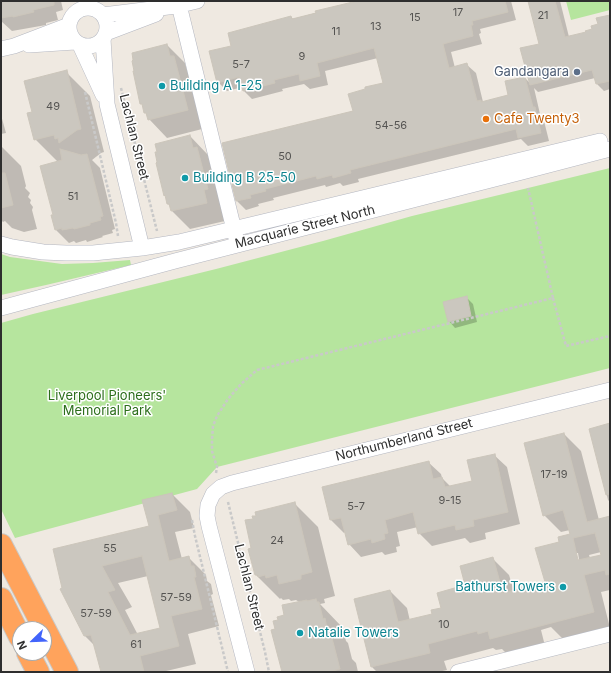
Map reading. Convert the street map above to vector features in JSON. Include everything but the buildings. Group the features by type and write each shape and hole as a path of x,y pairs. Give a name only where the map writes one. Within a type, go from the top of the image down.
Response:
{"highway":[{"path":"1,545 67,672"},
{"path":"1,599 12,621"},
{"path":"32,661 38,672"}],"street":[{"path":"70,1 69,31 71,37 78,44"},
{"path":"105,36 178,6 198,1"},
{"path":"8,48 69,22 78,10 84,8 178,6"},
{"path":"178,6 238,244"},
{"path":"8,48 78,44 86,47 99,44 105,36 107,27 106,20 97,8"},
{"name":"Lachlan Street","path":"105,36 107,104 142,248"},
{"name":"Lachlan Street","path":"78,44 107,104"},
{"name":"Macquarie Street North","path":"1,244 43,252 92,253 142,248 179,242 610,139"},
{"name":"Macquarie Street North","path":"1,308 238,244 610,149"},
{"name":"Northumberland Street","path":"208,505 213,494 221,487 232,483 610,390"},
{"name":"Lachlan Street","path":"208,505 207,516 209,526 247,672"},
{"path":"458,672 610,634"}],"path":[{"name":"Lachlan Street","path":"120,82 157,231"},
{"path":"84,90 118,236"},
{"path":"528,188 553,298 566,346 610,336"},
{"path":"217,467 212,451 212,439 213,426 217,416 228,399 241,384 257,370 553,298"},
{"name":"Lachlan Street","path":"228,502 270,672"}],"green space":[{"path":"566,1 610,1 610,10 571,20"},
{"name":"Liverpool Pioneers' Memorial Park","path":"610,168 610,368 217,467 197,489 15,538 1,509 1,323 216,269 412,216"},
{"path":"1,254 10,257 62,264 130,260 131,265 1,295"}],"place":[{"name":"Gandangara","path":"577,72"},
{"name":"Building A 1-25","path":"162,86"},
{"name":"Cafe Twenty3","path":"486,119"},
{"name":"Building B 25-50","path":"185,178"},
{"name":"Bathurst Towers","path":"563,587"},
{"name":"Natalie Towers","path":"300,633"}]}
